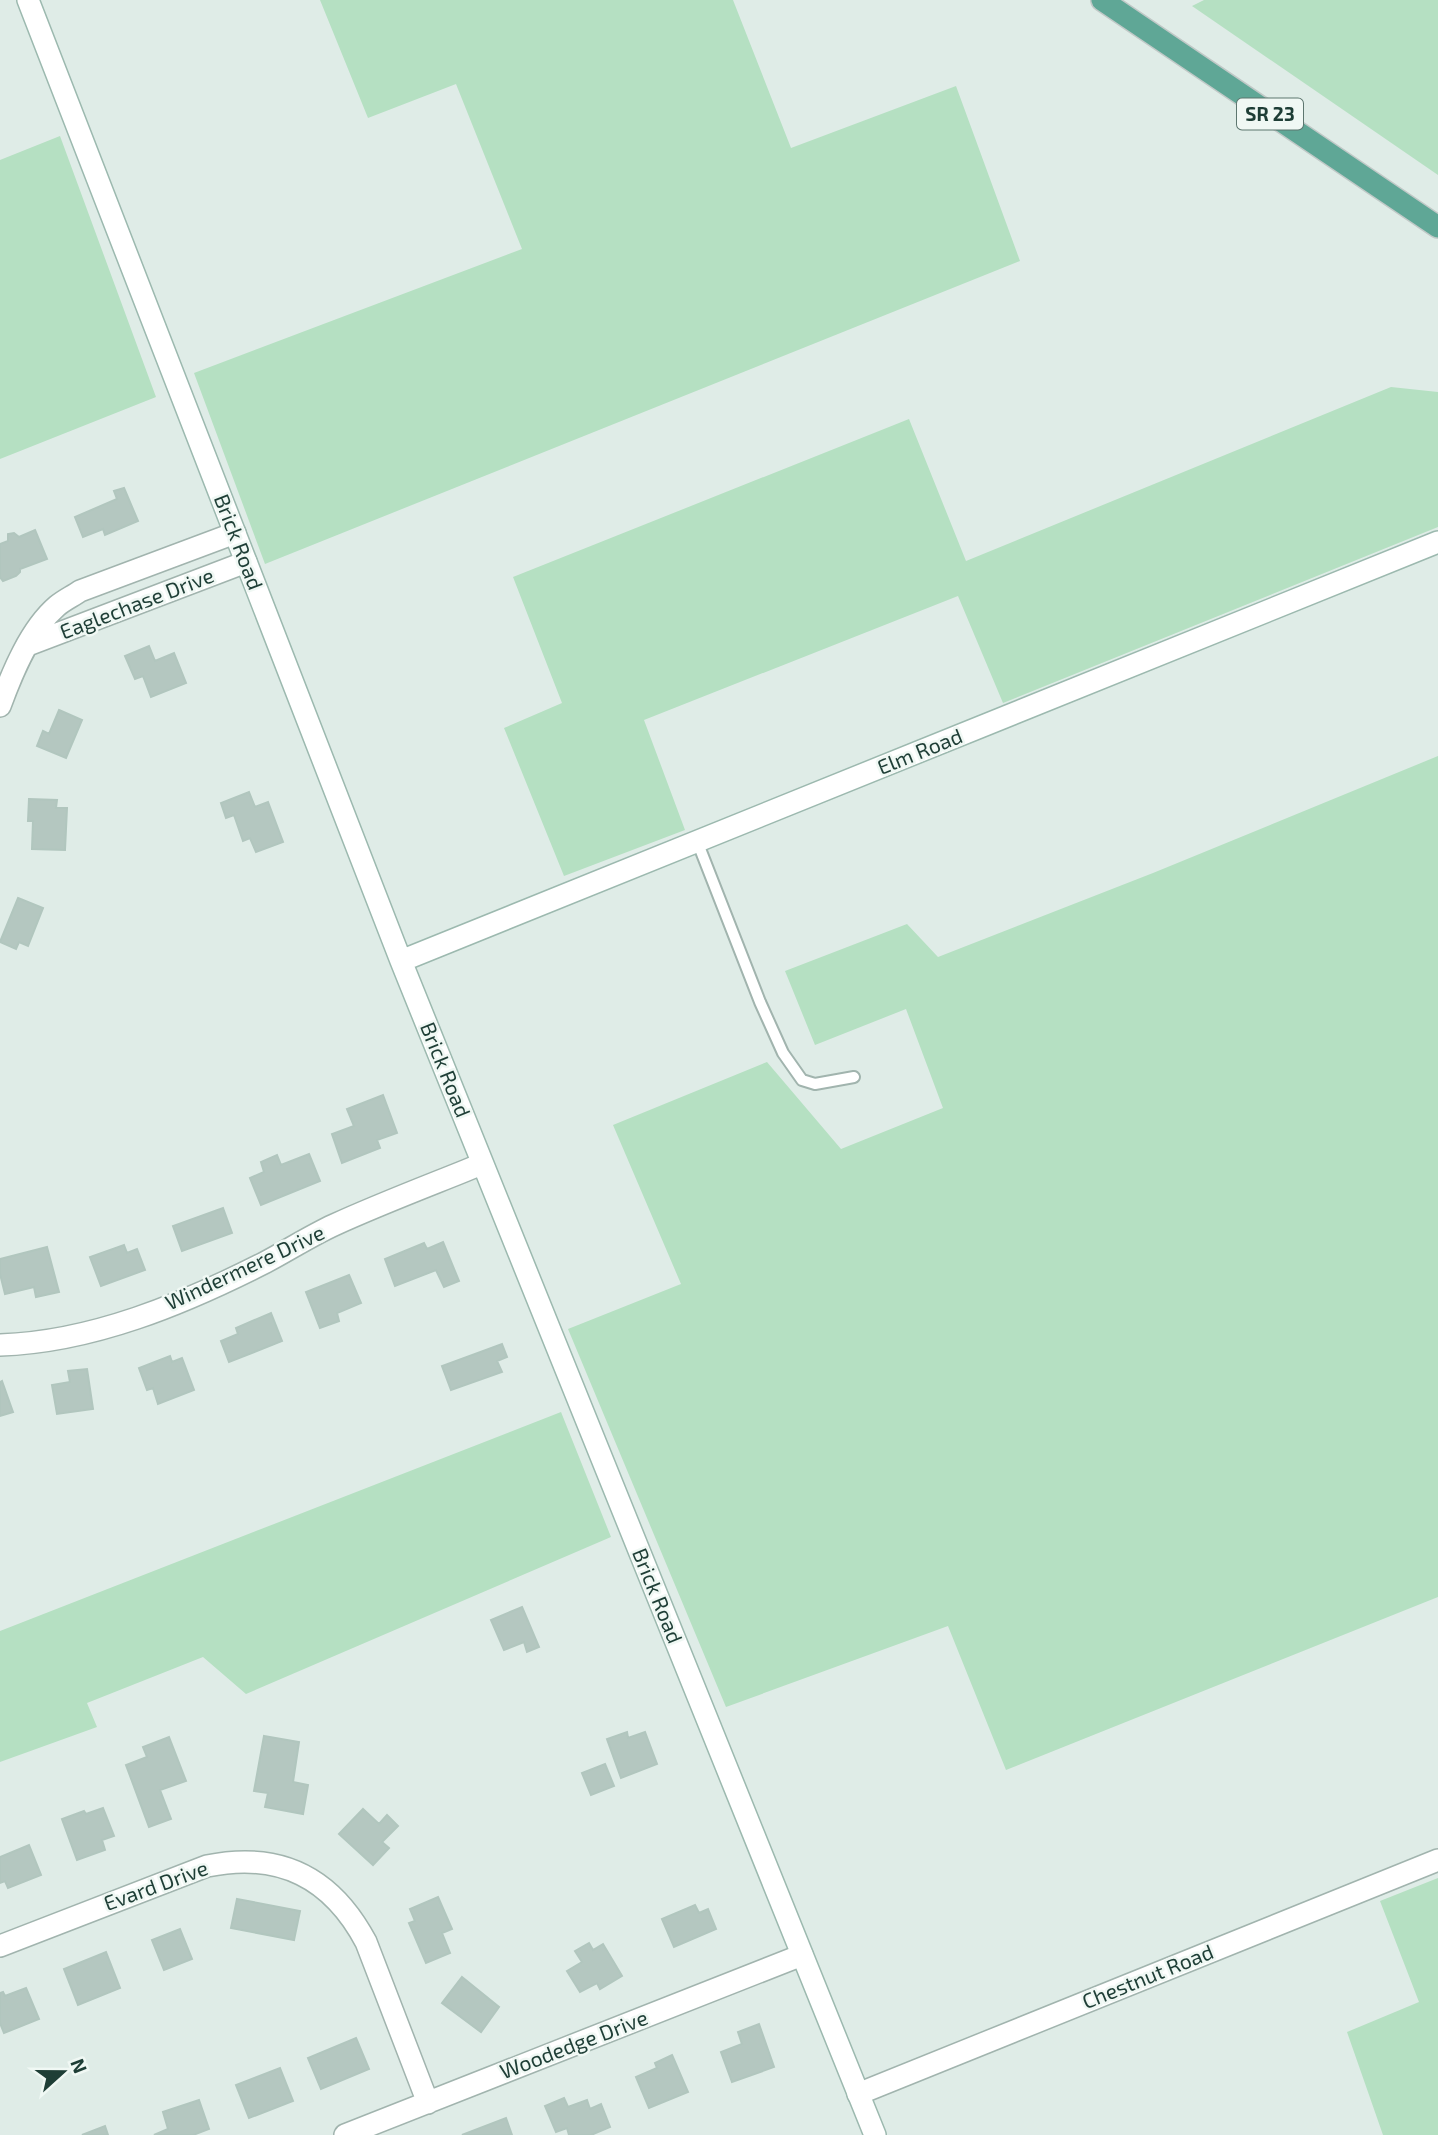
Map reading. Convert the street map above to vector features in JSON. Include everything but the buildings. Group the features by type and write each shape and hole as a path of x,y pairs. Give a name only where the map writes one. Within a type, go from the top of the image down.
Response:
{"main road":[{"name":"SR 23","path":"1102,0 1438,227"}],"street":[{"name":"Brick Road","path":"28,0 401,961 875,2135"},
{"path":"0,706 13,669 43,621 57,606 80,591 235,533"},
{"name":"Elm Road","path":"401,961 1438,542"},
{"name":"Eaglechase Drive","path":"28,645 246,562"},
{"name":"Windermere Drive","path":"0,1345 52,1340 102,1329 159,1309 242,1273 333,1226 482,1164"},
{"name":"Chestnut Road","path":"858,2094 1438,1860"},
{"name":"Evard Drive","path":"0,1946 207,1866 256,1862 292,1870 317,1882 338,1899 354,1919 366,1942 428,2103"},
{"name":"Woodedge Drive","path":"345,2135 802,1955"}],"lane":[{"path":"697,841 760,1002 783,1053 802,1080 815,1084 854,1077"}],"green space":[{"path":"320,0 733,0 791,148 956,86 1020,261 265,564 194,373 522,249 456,84 368,118"},
{"path":"1204,0 1438,0 1438,175 1192,6"},
{"path":"60,136 156,397 0,459 0,160"},
{"path":"1391,387 1438,392 1438,527 1003,703 958,596 644,720 685,830 564,876 504,728 562,703 513,577 909,419 966,561"},
{"path":"1438,756 1438,1597 1006,1770 948,1626 726,1707 568,1329 681,1284 613,1125 767,1062 841,1149 943,1108 906,1009 815,1045 785,971 907,924 938,957 1153,873"},
{"path":"561,1412 611,1537 246,1694 203,1657 87,1703 97,1727 0,1762 0,1631"},
{"path":"1438,1878 1438,2135 1383,2135 1347,2032 1419,2002 1380,1901"}]}
